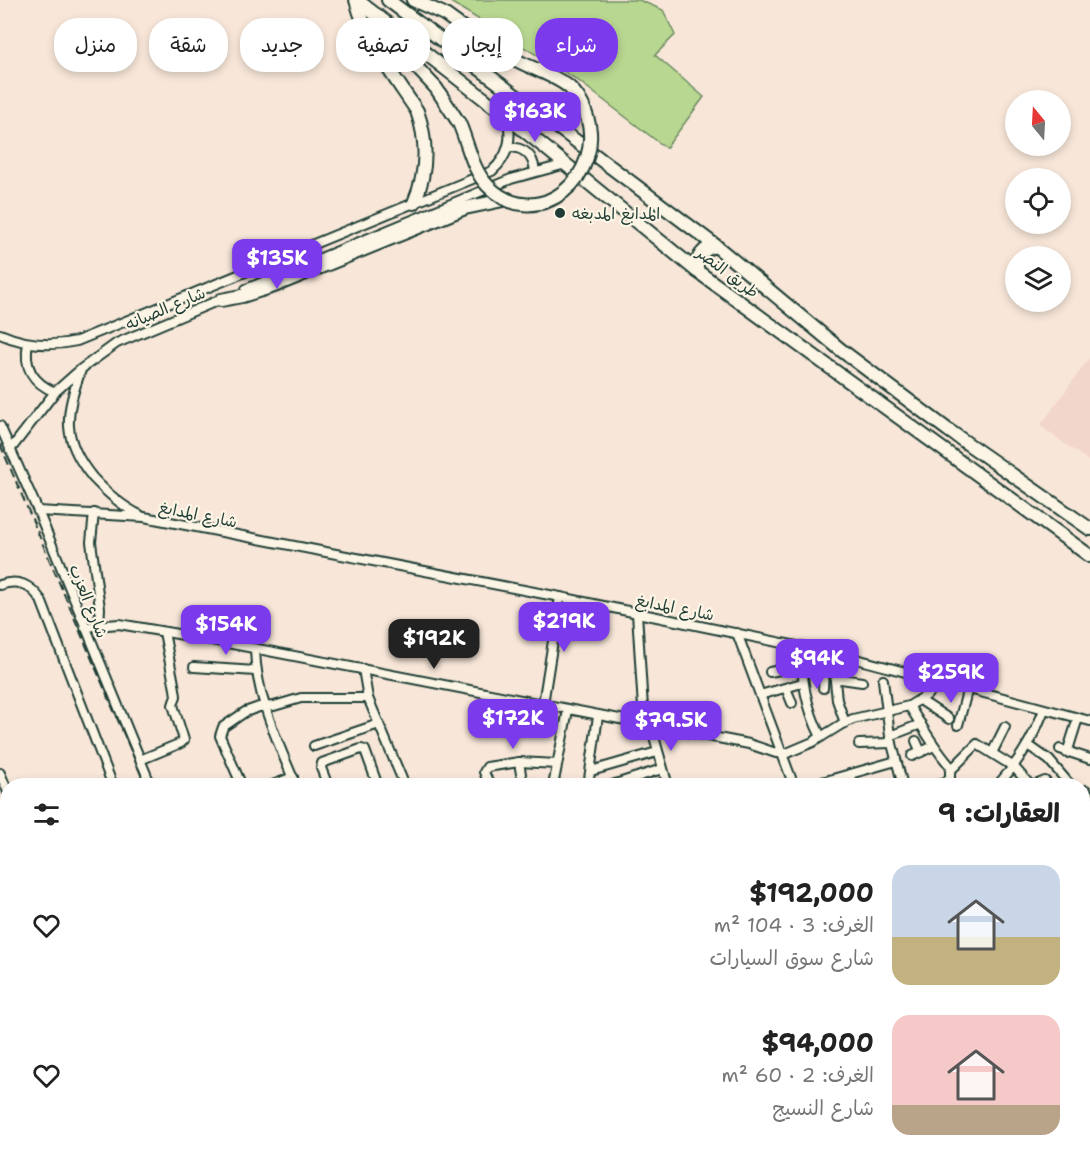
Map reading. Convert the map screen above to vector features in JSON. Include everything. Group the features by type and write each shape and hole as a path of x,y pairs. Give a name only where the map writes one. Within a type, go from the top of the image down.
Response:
{"highway":[{"name":"طريق النصر","path":"356,0 505,115 697,271 1090,556"},
{"path":"356,0 363,24 372,43 417,111 420,120 425,161 422,183 414,203"},
{"name":"طريق النصر","path":"388,0 716,246 841,350 948,430 1090,529"},
{"path":"377,14 388,37 436,88 459,123 479,174 488,186 508,199 523,203 538,203 553,199 565,192 576,182 583,170 590,140 589,124 584,108 568,87 480,39 444,14 413,0"},
{"path":"221,300 274,286 465,208 508,199"},
{"path":"697,271 701,254 710,247 716,246"}],"street":[{"path":"505,115 509,128 508,147 517,147 525,151 533,162 535,171"},
{"name":"شارع الصيانه","path":"0,334 28,343 47,345 77,341 492,171 502,160 508,147"},
{"name":"شارع الصيانه","path":"10,450 55,392 81,369 117,343 500,183 535,171 566,164"},
{"path":"28,343 26,354 31,374 45,388 55,392"},
{"name":"شارع المدابغ","path":"81,369 69,414 69,430 76,454 79,461 108,494 126,508 144,517"},
{"name":"شارع العزب","path":"0,426 38,511 148,778"},
{"name":"شارع المدابغ","path":"38,511 144,517 560,597 825,651 1090,721"},
{"path":"94,513 91,542 100,608 99,625"},
{"path":"0,585 10,582 22,583 34,589 41,600 110,778"},
{"path":"543,704 560,597"},
{"path":"638,613 647,725 665,778"},
{"path":"85,627 118,624 255,648 749,744 782,754 795,750 844,723 909,706 921,700 940,681"},
{"path":"140,759 184,740 173,705 176,689 164,632"},
{"path":"737,633 791,778"},
{"path":"802,646 802,683 810,712 821,737"},
{"path":"255,648 256,671 266,707 293,777"},
{"path":"823,688 825,651"},
{"path":"840,679 845,656"},
{"path":"194,668 256,671"},
{"path":"770,672 802,668"},
{"path":"363,669 368,698 402,778"},
{"path":"844,723 837,700 835,681 840,679 862,682"},
{"path":"883,680 891,739 901,778"},
{"path":"760,695 802,683"},
{"path":"786,688 792,703"},
{"path":"958,725 968,688"},
{"path":"238,778 220,736 220,731 244,712 301,698 368,698"},
{"path":"921,700 949,719"},
{"path":"909,706 934,746 952,768"},
{"path":"554,778 568,710"},
{"path":"1004,778 1028,745 1044,710"},
{"path":"590,778 598,716"},
{"path":"1078,718 1063,751 1090,759"},
{"path":"314,746 379,724"},
{"path":"859,744 891,739 921,724"},
{"path":"992,753 1005,727"},
{"path":"916,741 921,752"},
{"path":"950,778 952,768 975,744 1014,767 1024,778"},
{"path":"1028,745 1049,760 1064,778"},
{"path":"912,756 934,746"},
{"path":"325,778 321,763 362,749 365,750 375,778"},
{"path":"591,771 657,752"},
{"path":"836,778 896,761"},
{"path":"519,762 522,778"},
{"path":"488,778 485,769 505,763 557,764"},
{"path":"634,778 662,769"},
{"path":"850,774 851,778"}],"shaded area":[{"path":"1090,357 1090,462 1040,426"}],"green space":[{"path":"447,0 639,0 663,10 675,35 655,55 704,97 666,148 565,72 618,72 618,18 535,18 535,54 523,47 523,18 476,18"}],"railway":[{"path":"0,444 143,778"}],"place":[{"name":"المدابغ المدبغه","path":"560,213"}]}
